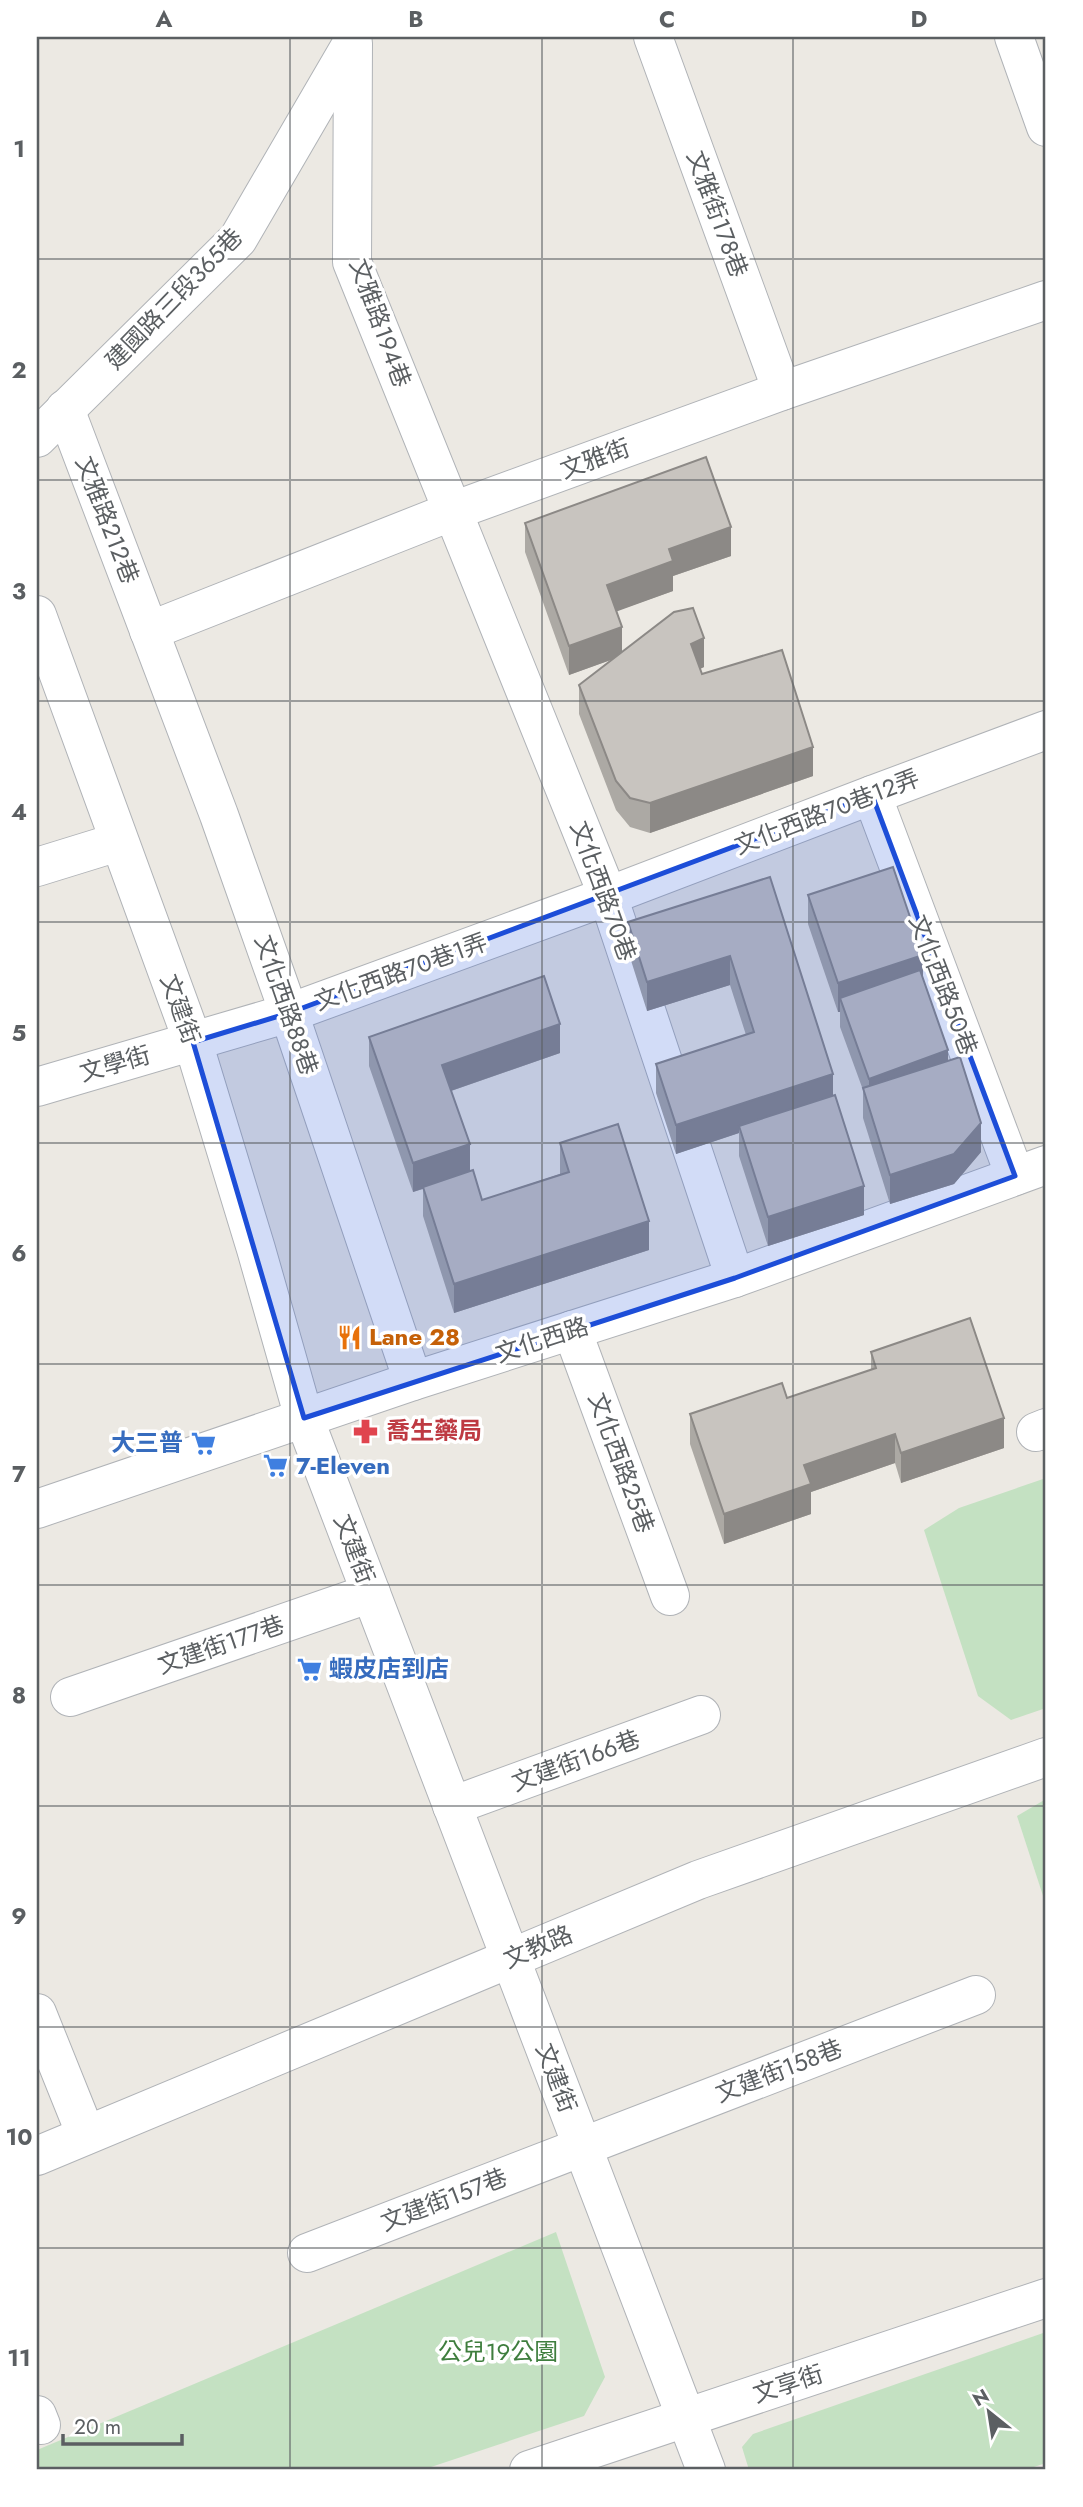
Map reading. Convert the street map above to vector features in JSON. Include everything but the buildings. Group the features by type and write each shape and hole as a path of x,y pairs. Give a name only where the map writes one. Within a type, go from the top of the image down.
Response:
{"street":[{"name":"文雅街178巷","path":"653,37 782,391"},
{"path":"1014,37 1046,127"},
{"name":"建國路三段365巷","path":"37,438 237,239 354,40"},
{"name":"文雅路194巷","path":"354,40 352,262 453,511"},
{"name":"文雅街","path":"149,632 453,511 782,391 1046,300"},
{"name":"文雅路212巷","path":"65,409 149,632"},
{"name":"文化西路70巷","path":"453,511 608,896 735,1278"},
{"name":"文建街","path":"37,615 193,1042 304,1418 706,2470"},
{"name":"文化西路88巷","path":"149,632 219,815 289,1013 413,1381"},
{"name":"文化西路70巷12弄","path":"608,896 1046,730"},
{"name":"文化西路50巷","path":"872,794 1031,1170"},
{"path":"37,867 118,842"},
{"name":"文化西路70巷1弄","path":"193,1042 289,1013 608,896"},
{"name":"文學街","path":"37,1087 193,1042"},
{"name":"文化西路","path":"37,1509 413,1381 735,1278 1031,1170"},
{"name":"文化西路25巷","path":"572,1330 670,1597"},
{"name":"文建街177巷","path":"70,1697 371,1594"},
{"name":"文建街166巷","path":"452,1806 701,1715"},
{"name":"文教路","path":"37,2156 698,1880 1046,1757"},
{"name":"文建街158巷","path":"582,2147 976,1995"},
{"path":"37,2013 86,2135"},
{"name":"文建街157巷","path":"307,2253 582,2147"},
{"name":"文享街","path":"529,2470 1046,2298"}],"highlighted area":[{"path":"872,795 1015,1176 735,1278 304,1418 193,1042 289,1013"}],"green space":[{"path":"1046,1478 1046,1708 1011,1720 978,1696 924,1530 959,1508"},
{"path":"1046,1799 1046,1905 1017,1816"},
{"name":"公兒19公園","path":"556,2232 605,2377 584,2416 422,2470 37,2470 37,2450"},
{"path":"1046,2332 1046,2463 1025,2470 749,2470 742,2447 753,2434"}],"place":[{"name":"Lane 28","path":"349,1337"},
{"name":"喬生藥局","path":"366,1431"},
{"name":"大三普","path":"203,1443"},
{"name":"7-Eleven","path":"276,1466"},
{"name":"蝦皮店到店","path":"309,1669"}]}
